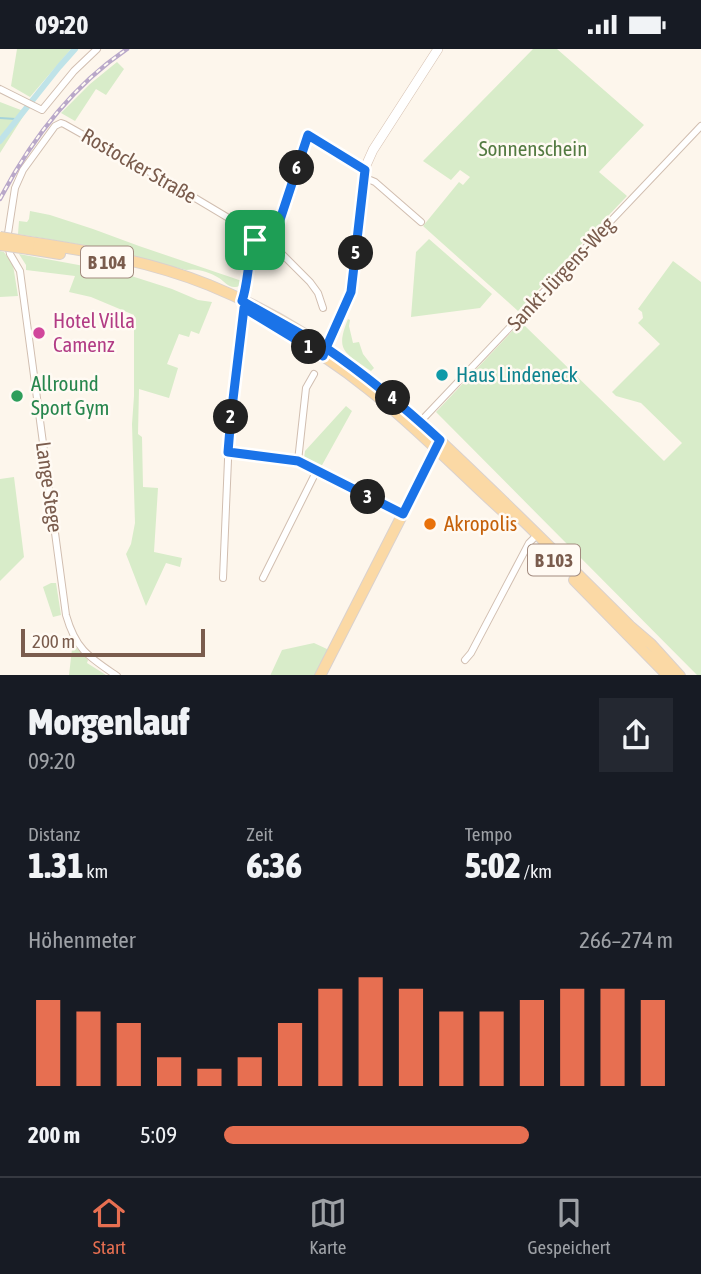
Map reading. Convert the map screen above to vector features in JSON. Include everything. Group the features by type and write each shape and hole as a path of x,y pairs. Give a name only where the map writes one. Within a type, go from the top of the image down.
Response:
{"main road":[{"path":"325,352 351,292 364,173 373,150 438,49"},
{"name":"B 104","path":"0,237 156,274 243,305 366,376 420,422 438,444"},
{"name":"B 104","path":"0,245 29,246"},
{"name":"B 104","path":"325,352 438,444"},
{"path":"320,675 438,444"},
{"name":"B 103","path":"438,444 665,671 680,675"},
{"name":"B 103","path":"438,444 665,671"}],"street":[{"path":"0,89 41,110 97,49"},
{"name":"Rostocker Straße","path":"55,126 64,124 272,244 310,282 318,293 323,308"},
{"name":"Lange Stege","path":"55,126 15,188 8,249 20,271 66,615 79,646 87,655 117,675"},
{"name":"Sankt-Jürgens-Weg","path":"420,422 701,126"},
{"path":"272,244 308,135 375,181 421,222"},
{"path":"223,578 231,416 243,305 252,248 258,235"},
{"path":"298,461 306,387 314,374"},
{"path":"228,452 298,461 403,514"},
{"path":"263,578 317,470"},
{"path":"465,660 533,540"}],"green space":[{"path":"17,49 71,49 30,97 11,86"},
{"name":"Sonnenschein","path":"533,49 557,49 644,125 599,172 627,196 518,311 423,226 459,182 463,185 470,177 460,170 451,180 423,161"},
{"path":"117,62 124,69 106,95 96,89 75,121 61,113 90,84"},
{"path":"0,102 26,112 0,153"},
{"path":"30,211 93,229 242,281 238,286 232,287 203,271 186,270 107,249 18,234 19,221 27,222"},
{"path":"429,239 492,294 480,308 411,317 416,252"},
{"path":"0,251 4,252 13,265 18,296 0,297"},
{"path":"19,254 122,273 198,300 212,302 199,334 191,331 189,337 179,334 167,364 178,368 169,398 139,389 138,434 142,437 143,487 158,488 154,552 182,558 180,567 166,563 146,606 126,554 135,523 132,424 134,315 91,297 69,292 75,276 26,270"},
{"path":"673,261 701,282 701,675 697,675 436,412 517,326 525,326 664,461 682,443 641,403 616,396 612,392 660,344 638,323 643,318 638,309"},
{"path":"348,319 353,343 359,342 363,354 374,368 371,371 344,350 342,338"},
{"path":"346,406 352,411 321,467 304,458 305,451"},
{"path":"14,477 24,557 0,581 0,479"},
{"path":"56,583 61,615 53,617 43,587"},
{"path":"314,643 327,649 327,653 316,675 270,675 282,650"},
{"path":"75,646 88,660 87,663 106,675 69,675 72,649"}],"waterway":[{"path":"0,141 75,49"},
{"path":"0,118 16,119"}],"railway":[{"path":"0,199 25,156 54,116 88,80 127,49"}],"place":[{"name":"Hotel Villa Camenz","path":"39,333"},
{"name":"Haus Lindeneck","path":"442,375"},
{"name":"Allround Sport Gym","path":"17,396"},
{"name":"Akropolis","path":"430,524"}],"route":[{"path":"255,240 242,301 326,348 323,356 244,308 228,452 298,461 403,514 440,440 391,396 326,348 351,292 365,170 308,135 272,244 258,235 255,240"}]}
